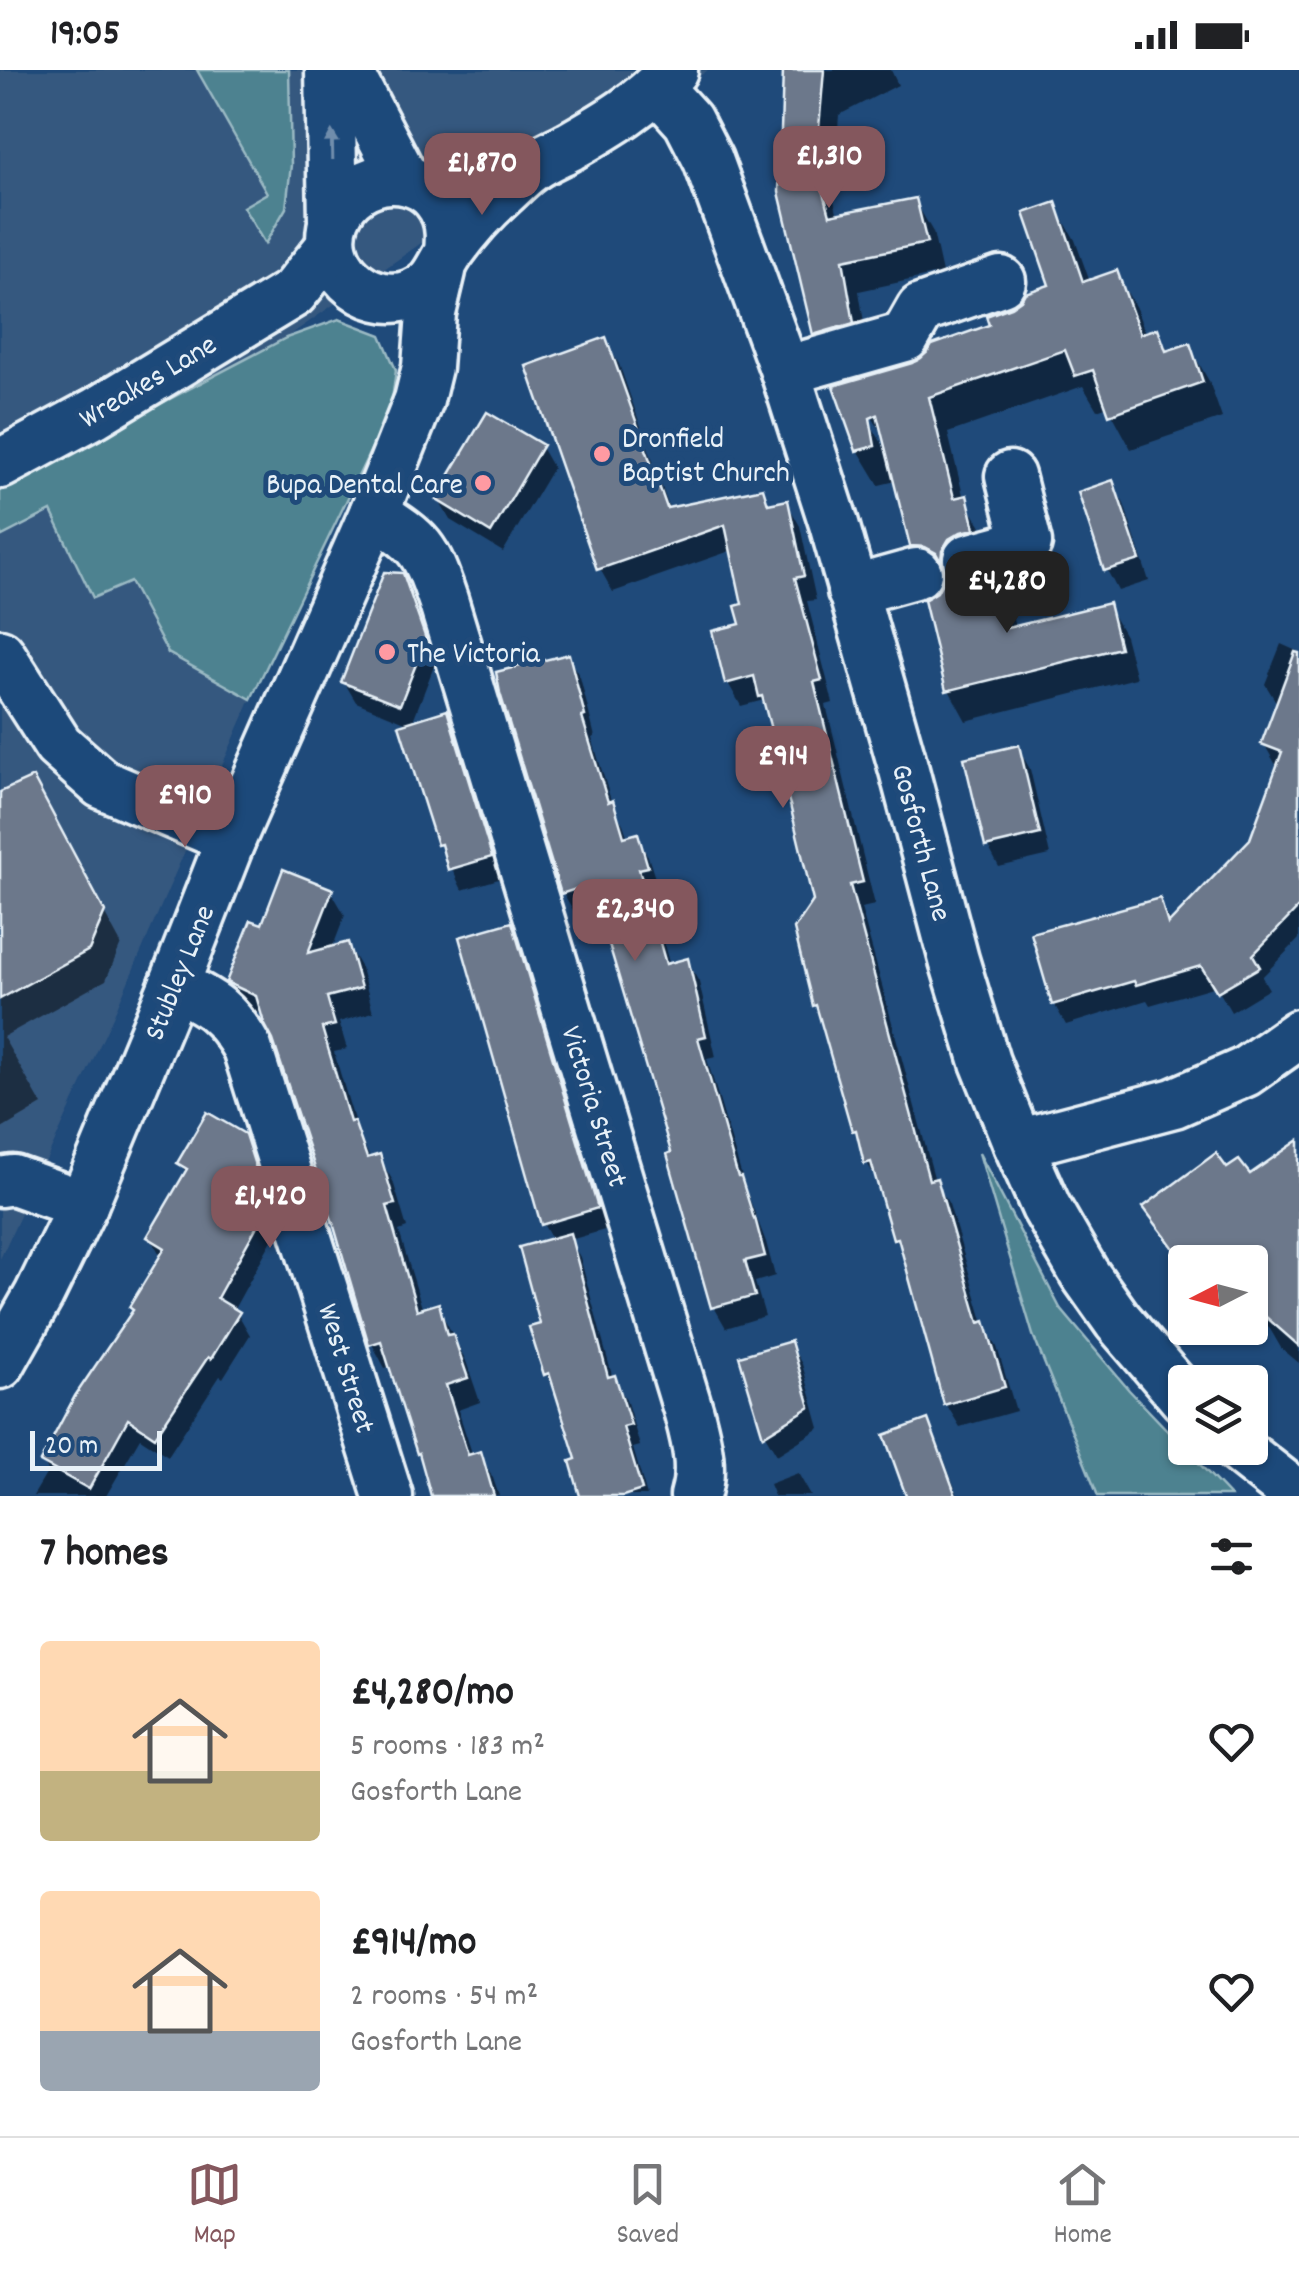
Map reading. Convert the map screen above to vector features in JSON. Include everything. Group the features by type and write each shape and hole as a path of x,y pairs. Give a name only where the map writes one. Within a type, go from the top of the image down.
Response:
{"street":[{"path":"330,70 347,261 406,320 428,350"},
{"path":"347,70 412,183 436,198 446,215 450,234 445,262"},
{"name":"Wreakes Lane","path":"530,168 467,181 412,183 386,178 368,182 342,204 347,261 391,298 410,295 427,285 481,212 530,168 608,125 665,79"},
{"name":"Gosforth Lane","path":"665,79 708,160 785,371 904,770 985,1062 1046,1207 1118,1321 1168,1379"},
{"name":"Wreakes Lane","path":"0,464 96,413 347,261"},
{"name":"Stubley Lane","path":"0,1364 83,1205 231,839 374,512 419,400 427,368 431,313 445,262"},
{"path":"785,371 905,337 921,309 1001,281"},
{"path":"968,559 1027,543 1010,476"},
{"name":"Victoria Street","path":"374,512 413,538 430,562 689,1413 699,1450 695,1496"},
{"path":"852,591 917,573"},
{"path":"0,654 58,744 102,784 231,839"},
{"name":"West Street","path":"174,985 208,1001 232,1022 247,1048 388,1496"},
{"path":"1018,1144 1174,1104 1246,1072 1299,1034"},
{"path":"0,1182 13,1180 83,1205"},
{"path":"1259,1465 1298,1496"}],"shaded area":[{"path":"0,70 708,70 585,160 464,213 286,338 0,488"},
{"path":"51,510 92,597 130,582 168,653 251,699 111,1021 0,1259 0,532 3,536"}],"green space":[{"path":"197,70 289,70 291,165 286,208 265,244 243,207 267,193"},
{"path":"339,319 381,335 396,370 391,408 251,699 168,653 130,582 93,598 51,511 2,536 0,488 286,338"},
{"path":"979,1153 1060,1308 1168,1431 1168,1465 1200,1465 1230,1496 1098,1496 1033,1335"}],"building":[{"path":"783,70 824,70 816,163 830,215 916,198 927,243 843,260 854,323 813,335 779,192"},
{"path":"1056,202 1083,282 1117,270 1140,334 1158,328 1166,351 1190,343 1203,382 1109,415 1093,370 1075,376 1065,350 929,397 954,498 967,495 975,529 949,539 941,562 936,553 925,547 910,546 877,415 870,418 875,446 856,451 833,386 912,363 932,345 989,325 986,316 1011,307 1025,293 1049,285 1024,213"},
{"path":"606,337 667,508 763,488 768,504 788,500 804,576 795,578 822,680 814,682 863,882 850,885 929,1180 937,1178 979,1323 985,1321 1005,1387 944,1405 898,1238 893,1239 871,1162 864,1164 856,1130 852,1131 794,929 813,901 762,696 759,697 754,676 725,684 712,631 740,624 735,606 742,604 725,525 597,570 526,366"},
{"name":"Bupa Dental Care","path":"487,412 543,445 491,533 435,499"},
{"path":"1113,480 1140,560 1104,571 1078,492"},
{"path":"944,570 949,579 962,586 996,582 1007,628 1109,603 1120,648 946,691 924,600 937,592"},
{"name":"The Victoria","path":"384,572 403,573 426,639 400,705 341,682"},
{"path":"1295,652 1299,653 1299,907 1253,955 1260,967 1217,992 1201,966 1052,1005 1031,933 1160,898 1168,924 1250,839 1282,752 1261,744"},
{"path":"569,654 585,716 582,717 608,802 613,800 624,837 638,833 648,867 639,869 666,964 688,958 706,1036 698,1038 765,1256 745,1261 755,1296 711,1308 667,1154 671,1152 591,884 561,894 500,693 496,672"},
{"path":"447,710 492,857 448,870 399,725"},
{"path":"1019,745 1040,834 985,847 964,758"},
{"path":"33,777 105,912 89,950 0,999 0,792"},
{"path":"283,869 333,889 308,953 348,942 361,988 327,997 335,1025 322,1028 350,1122 354,1121 367,1158 380,1154 395,1204 387,1206 417,1310 439,1303 447,1335 453,1334 468,1378 446,1385 468,1455 481,1451 494,1496 431,1496 381,1341 369,1345 333,1223 256,996 226,982 251,920 262,924"},
{"path":"512,922 598,1208 541,1225 459,937"},
{"path":"207,1112 245,1134 268,1206 217,1298 240,1312 155,1437 128,1419 89,1489 40,1462 75,1396 133,1310 129,1307 165,1248 147,1237 187,1169 177,1163"},
{"path":"1299,1140 1299,1346 1268,1319 1268,1245 1171,1245 1143,1207 1216,1153 1227,1168 1239,1160 1250,1174"},
{"path":"570,1233 608,1377 615,1375 631,1425 623,1427 642,1490 623,1496 580,1496 570,1461 576,1459 549,1373 544,1375 529,1327 540,1324 519,1247"},
{"path":"791,1341 810,1407 763,1436 739,1356"},
{"path":"928,1419 956,1496 906,1496 884,1435"}],"place":[{"name":"Dronfield Baptist Church","path":"602,454"},
{"name":"Bupa Dental Care","path":"483,483"},
{"name":"The Victoria","path":"387,652"}]}
